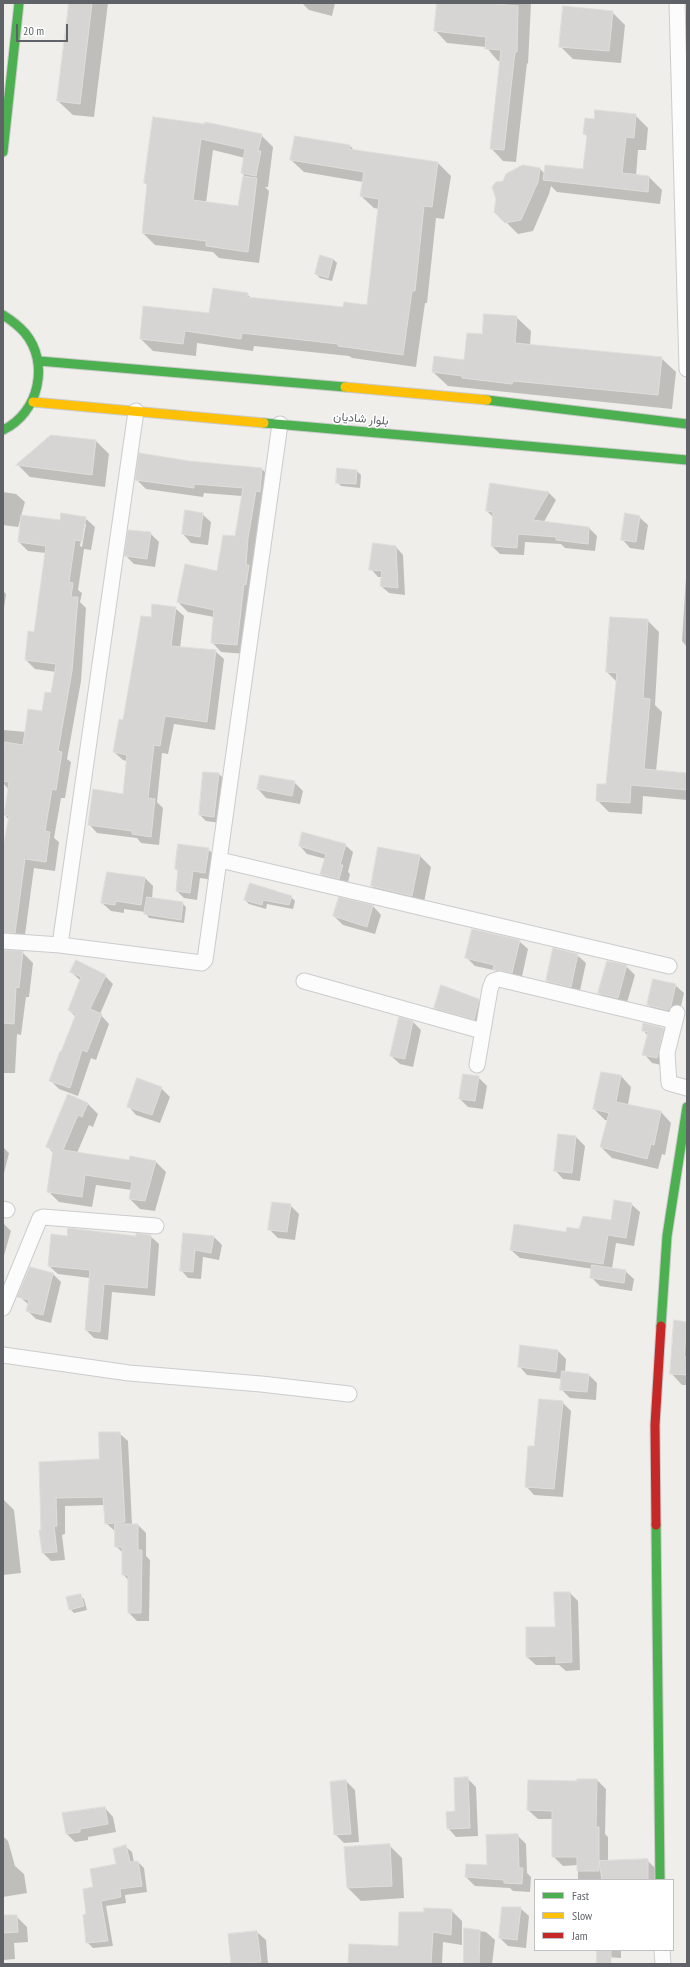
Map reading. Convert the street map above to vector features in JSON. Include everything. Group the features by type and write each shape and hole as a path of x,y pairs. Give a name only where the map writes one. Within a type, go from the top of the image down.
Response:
{"main road":[{"path":"3,152 19,3"},
{"path":"3,315 20,327 32,343 39,361 39,382 33,402 17,423 3,430"},
{"path":"39,361 491,400 687,424"},
{"name":"بلوار شادیان","path":"33,402 687,460"},
{"path":"660,1879 655,1425 667,1236 687,1107"}],"street":[{"path":"677,3 687,369"},
{"path":"60,945 136,411"},
{"path":"3,941 60,945 202,963 206,956 280,424"},
{"path":"220,860 669,966"},
{"path":"478,1065 482,1031 490,989 493,980 499,979 675,1017 667,1053 669,1083 687,1088"},
{"path":"304,981 482,1031"},
{"path":"4,1303 40,1218 43,1217 156,1226"},
{"path":"3,1355 129,1373 261,1384 349,1394"},
{"path":"662,1951 662,1964"}],"building":[{"path":"69,3 92,3 80,104 57,101"},
{"path":"437,3 487,3 518,6 517,52 515,52 504,150 490,149 501,50 485,49 486,37 434,31"},
{"path":"563,6 613,11 609,51 559,47"},
{"path":"595,110 636,114 634,138 626,137 622,173 649,176 648,192 543,180 545,165 583,169 587,135 583,134 585,118 594,119"},
{"path":"153,117 205,124 205,122 262,134 258,151 261,151 256,176 241,173 245,149 201,139 193,200 238,206 243,176 257,178 248,252 206,246 206,241 142,233 147,184 144,183"},
{"path":"295,136 350,145 349,149 438,162 432,207 424,206 415,291 412,291 403,355 338,346 338,344 242,333 241,339 185,331 183,344 140,339 143,306 209,313 213,288 248,293 247,297 343,307 344,302 367,305 379,199 360,196 364,172 290,160"},
{"path":"523,165 540,168 538,182 521,220 505,223 494,212 496,199 492,187 496,182 503,181 506,174"},
{"path":"320,255 333,259 328,278 315,274"},
{"path":"484,314 517,316 515,343 662,357 658,395 513,381 512,384 462,378 462,376 432,372 434,356 464,360 467,333 482,334"},
{"path":"51,435 96,440 92,475 16,465"},
{"path":"139,453 189,461 262,468 260,492 256,491 248,538 246,565 249,565 246,585 244,584 237,645 211,643 214,610 177,602 185,564 217,571 223,535 235,536 243,488 194,484 194,488 135,480"},
{"path":"337,468 357,470 356,484 336,483"},
{"path":"490,483 549,492 533,520 589,527 588,544 556,540 556,537 518,534 517,548 491,546 493,512 486,511"},
{"path":"185,510 203,513 200,537 182,534"},
{"path":"61,513 86,517 82,541 75,540 69,582 73,583 71,597 78,597 72,671 58,751 62,752 56,790 52,789 45,831 50,832 46,862 25,859 15,933 3,932 3,847 9,816 4,815 9,782 3,781 4,742 23,745 28,709 42,711 45,692 51,693 56,664 25,660 28,631 34,632 46,546 18,542 21,515 60,520"},
{"path":"625,513 640,516 636,542 621,540"},
{"path":"128,530 151,532 147,559 124,556"},
{"path":"373,543 396,546 398,588 380,586 382,571 369,570"},
{"path":"152,604 176,607 171,646 216,650 207,722 165,716 160,746 154,745 148,798 155,799 151,837 132,834 132,831 88,825 93,789 123,794 127,755 113,752 119,719 123,720 141,616 151,617"},
{"path":"610,617 648,619 643,698 650,699 644,769 687,773 687,790 631,785 630,803 596,801 597,784 606,784 617,673 606,672"},
{"path":"203,772 219,773 214,817 199,815"},
{"path":"260,775 295,781 292,796 257,789"},
{"path":"302,832 346,844 340,865 343,865 339,879 320,874 326,854 299,846"},
{"path":"178,844 209,848 205,873 193,871 190,893 176,891 178,869 175,869"},
{"path":"378,847 420,855 412,896 371,886"},
{"path":"107,872 145,877 141,905 116,901 115,905 101,903"},
{"path":"250,883 292,896 289,905 263,900 262,905 244,900"},
{"path":"147,897 183,902 181,920 144,914"},
{"path":"339,897 373,905 367,927 333,916"},
{"path":"472,929 520,940 512,973 493,969 494,965 465,958"},
{"path":"553,948 578,954 571,987 546,981"},
{"path":"3,950 23,951 19,988 16,987 14,1024 3,1023"},
{"path":"76,960 106,975 90,1009 102,1014 87,1052 82,1050 70,1088 49,1081 76,1014 68,1010 81,977 70,972"},
{"path":"607,961 627,965 618,998 598,993"},
{"path":"653,979 676,984 671,1006 668,1010 647,1005"},
{"path":"441,985 479,999 474,1020 434,1008"},
{"path":"399,1017 413,1021 405,1059 390,1056"},
{"path":"643,1023 664,1028 657,1058 642,1055 648,1032 642,1031"},
{"path":"601,1072 621,1075 616,1102 661,1111 654,1145 651,1144 647,1159 600,1147 609,1113 593,1109"},
{"path":"463,1074 479,1076 475,1101 459,1099"},
{"path":"137,1078 162,1087 152,1115 127,1107"},
{"path":"68,1094 88,1103 82,1117 78,1115 63,1150 129,1160 130,1156 156,1161 145,1201 129,1199 132,1182 85,1175 82,1197 47,1192 53,1150 46,1147"},
{"path":"558,1134 576,1136 572,1173 554,1171"},
{"path":"614,1200 632,1203 626,1238 608,1235 603,1264 510,1250 514,1224 566,1232 567,1227 579,1229 583,1216 611,1220"},
{"path":"272,1202 291,1204 287,1232 268,1230"},
{"path":"68,1228 136,1236 136,1233 151,1235 147,1288 104,1284 100,1332 85,1330 90,1270 48,1266 51,1234 67,1236"},
{"path":"183,1233 214,1236 211,1253 195,1250 193,1272 180,1271"},
{"path":"592,1265 626,1270 624,1283 590,1278"},
{"path":"30,1267 53,1273 43,1315 26,1311 29,1300 17,1297"},
{"path":"674,1320 687,1322 684,1357 687,1357 687,1375 670,1374"},
{"path":"520,1345 558,1350 556,1372 518,1367"},
{"path":"562,1371 589,1374 587,1392 560,1390"},
{"path":"539,1399 563,1401 554,1489 525,1487 528,1446 534,1446"},
{"path":"99,1432 120,1432 125,1522 105,1524 103,1497 56,1498 57,1526 54,1526 57,1552 42,1553 39,1530 41,1530 39,1462 99,1459"},
{"path":"115,1524 138,1524 138,1550 142,1550 141,1613 128,1613 128,1575 122,1575 122,1547 115,1547"},
{"path":"554,1592 570,1592 572,1662 556,1663 556,1656 526,1657 526,1627 555,1627"},
{"path":"81,1594 84,1606 69,1610 66,1597"},
{"path":"468,1777 470,1828 447,1829 446,1812 455,1811 454,1778"},
{"path":"577,1779 597,1779 596,1827 599,1827 599,1871 577,1871 577,1857 552,1857 552,1811 527,1810 528,1780 577,1781"},
{"path":"346,1780 351,1834 334,1835 330,1782"},
{"path":"105,1807 108,1824 80,1829 80,1832 66,1834 62,1813"},
{"path":"518,1834 519,1868 523,1868 522,1884 504,1883 504,1880 465,1877 466,1864 487,1865 486,1835"},
{"path":"390,1844 392,1886 347,1888 344,1847"},
{"path":"126,1845 130,1862 138,1861 142,1886 120,1889 121,1897 101,1901 108,1941 86,1943 83,1915 86,1914 83,1889 93,1887 90,1869 116,1864 113,1849"},
{"path":"648,1859 648,1879 602,1879 599,1861"},
{"path":"502,1907 521,1907 517,1940 499,1938"},
{"path":"424,1908 452,1909 451,1935 433,1932 431,1964 348,1964 349,1944 398,1946 399,1912 424,1912"},
{"path":"3,1915 17,1915 18,1932 3,1933"},
{"path":"464,1928 480,1930 479,1964 464,1964"},
{"path":"257,1931 261,1962 231,1964 228,1934"},
{"path":"597,1951 611,1951 611,1964 597,1964"}],"traffic: fast":[{"path":"3,152 19,3"},
{"path":"3,315 22,330 33,345 39,372 37,386 32,400 25,412 15,422 3,430"},
{"path":"39,361 345,387"},
{"path":"487,400 687,424"},
{"path":"264,423 687,460"},
{"path":"661,1326 667,1236 687,1107"},
{"path":"656,1525 660,1879"}],"traffic: slow":[{"path":"345,387 487,400"},
{"path":"33,402 264,423"}],"traffic: jam":[{"path":"656,1525 655,1425 661,1326"}]}
